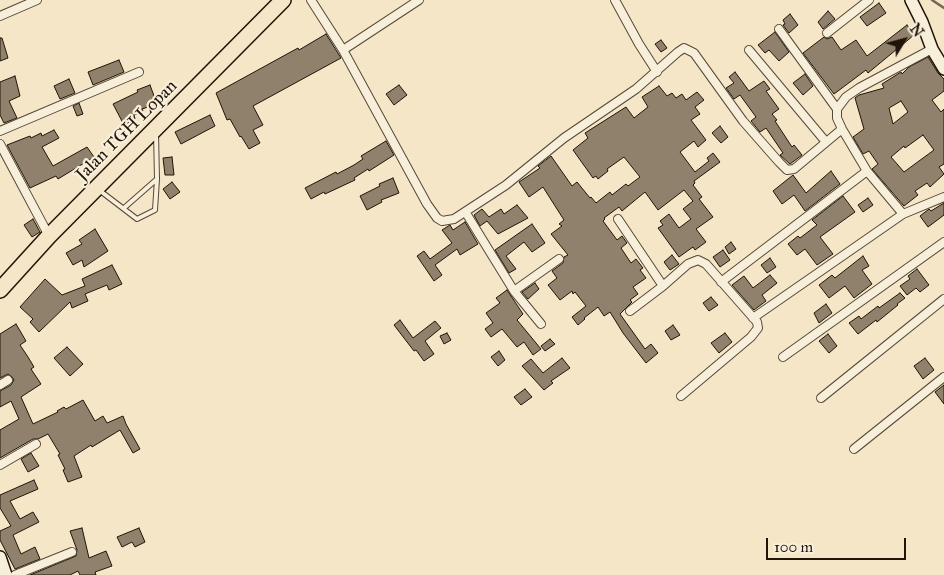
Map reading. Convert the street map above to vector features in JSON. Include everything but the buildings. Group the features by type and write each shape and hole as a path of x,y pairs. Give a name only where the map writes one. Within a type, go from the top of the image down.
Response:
{"highway":[{"name":"Jalan TGH Lopan","path":"0,290 48,236 97,189 283,0"}],"street":[{"path":"0,16 37,0"},
{"path":"311,0 343,50 434,214 440,220 447,222 466,213 506,185 564,138 620,101 681,50 686,48 692,51 743,121 787,170 794,169 842,129"},
{"path":"343,50 419,0"},
{"path":"615,0 657,72"},
{"path":"827,33 869,0"},
{"path":"911,0 932,48 944,69"},
{"path":"779,28 837,109 837,118 842,129 867,171 903,214"},
{"path":"837,109 846,97 859,88 932,48"},
{"path":"749,50 826,142"},
{"path":"0,131 139,72"},
{"path":"0,144 48,236"},
{"path":"721,282 867,171"},
{"path":"753,318 903,214 944,196"},
{"path":"466,213 514,291 541,324"},
{"path":"618,219 663,286"},
{"path":"783,357 944,242"},
{"path":"514,291 559,259"},
{"path":"630,311 688,264 698,260 706,264 758,326 755,334 681,396"},
{"path":"821,398 944,300"},
{"path":"854,449 944,377"},
{"path":"0,385 8,380"},
{"path":"0,465 36,444"},
{"path":"15,575 72,552"},
{"path":"0,556 6,575"}],"lane":[{"path":"97,189 137,219 155,210 157,178 156,128"},
{"path":"124,208 157,178"}],"waterway":[{"path":"932,0 944,8"}]}
